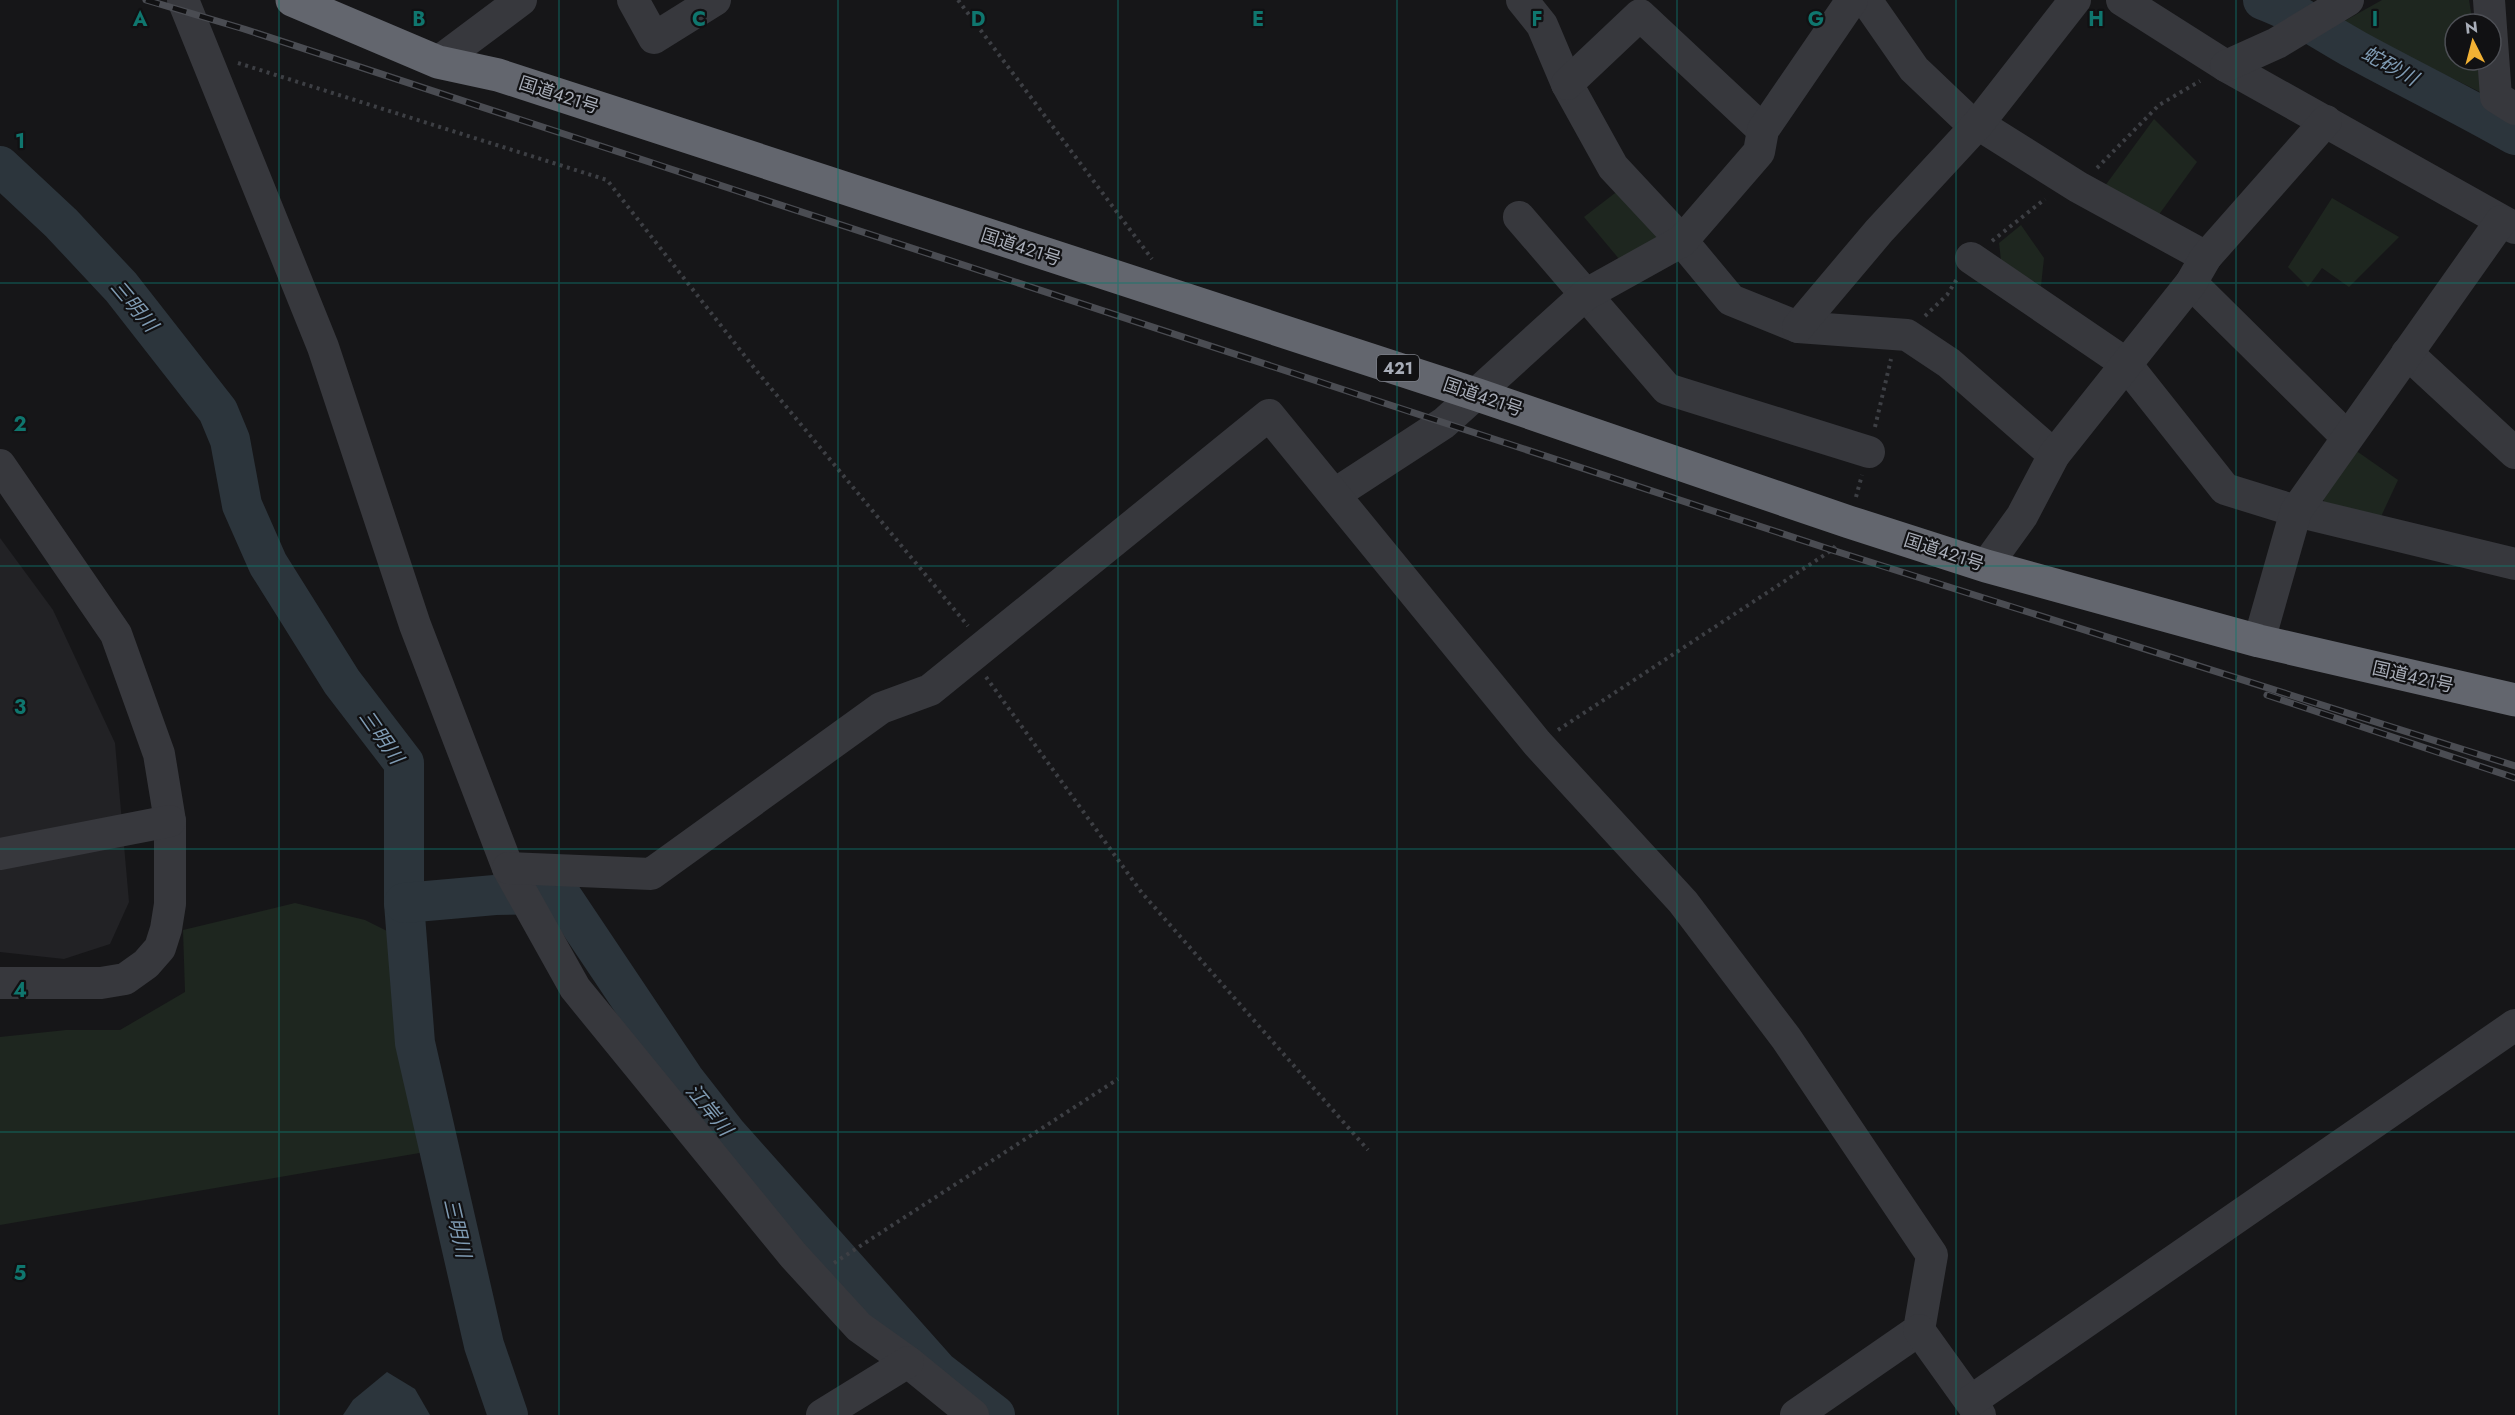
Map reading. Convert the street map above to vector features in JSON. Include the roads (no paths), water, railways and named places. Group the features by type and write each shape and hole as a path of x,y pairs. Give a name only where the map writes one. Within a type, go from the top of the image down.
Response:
{"highway":[{"name":"国道421号","path":"292,0 438,62 498,75 1478,395 1986,566 2259,641 2515,700"}],"street":[{"path":"183,0 323,347 415,625 508,868 575,988 793,1255 859,1327 908,1362 973,1415"},
{"path":"438,62 487,11 521,0"},
{"path":"633,0 654,38 715,0"},
{"path":"1522,0 1542,25 1567,84 1612,167 1682,241 1731,300 1798,327 1907,334 1949,363 2054,454"},
{"path":"1335,494 1444,423 1478,395 1585,295 1682,241 1759,152 1763,130 1852,0"},
{"path":"1866,0 1914,69 1976,126 2078,187 2198,270 2348,437"},
{"path":"1798,327 1879,231 1976,126 2075,0"},
{"path":"2122,0 2226,66 2508,225 2407,353 2296,511 2259,641"},
{"path":"2489,0 2496,97 2515,109"},
{"path":"2226,66 2277,43 2335,8"},
{"path":"1567,84 1640,15 1763,130"},
{"path":"1986,566 2022,516 2054,454 2198,270 2326,121"},
{"path":"1519,217 1667,388 1869,452"},
{"path":"1971,258 2125,363 2225,489 2296,511 2515,564"},
{"path":"2407,353 2515,453"},
{"path":"508,868 651,874 881,708 930,690 1269,415 1537,743 1683,902 1786,1038 1932,1255 1919,1330 1796,1415"},
{"path":"0,465 116,634 159,754 170,821 170,904 166,929 160,948 146,964 125,979 101,983 0,982"},
{"path":"0,854 170,821"},
{"path":"1919,1330 1976,1408 2515,1024"},
{"path":"822,1415 908,1362"}],"waterway":[{"name":"蛇砂川","path":"2263,0 2299,17 2515,135"},
{"name":"三明川","path":"0,166 61,223 121,287 218,411 230,440 242,505 268,564 342,682 404,763 404,903 415,1043 484,1345 508,1415"},
{"name":"江岸川","path":"404,903 495,895 560,894 684,1079 727,1134 938,1371 995,1415"}],"railway":[{"path":"146,0 244,29 1832,550 2515,766"},
{"path":"2267,695 2515,778"}]}
